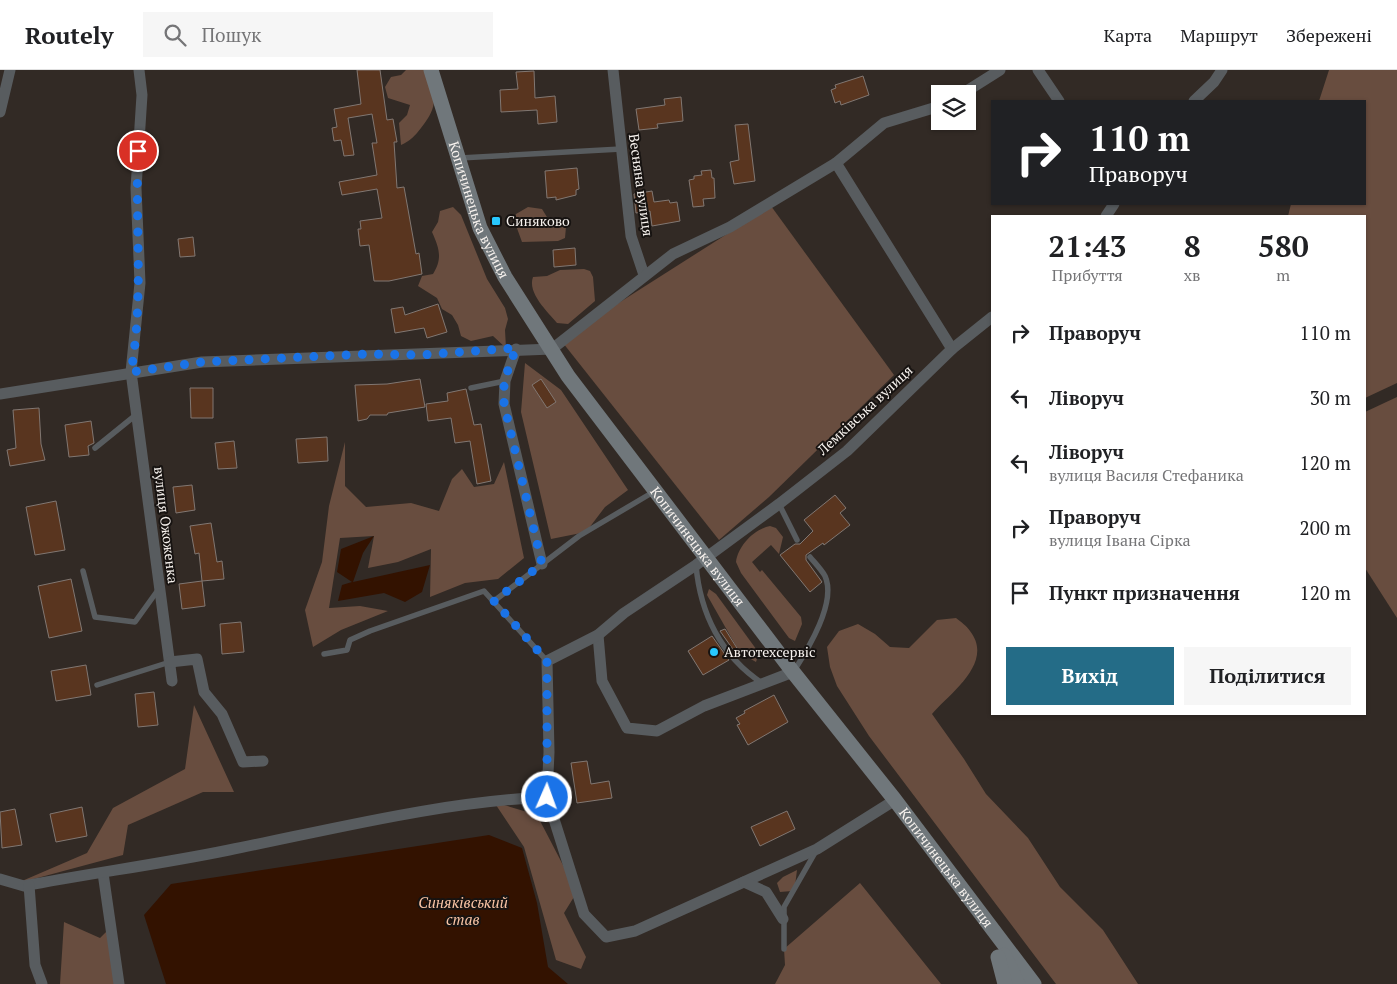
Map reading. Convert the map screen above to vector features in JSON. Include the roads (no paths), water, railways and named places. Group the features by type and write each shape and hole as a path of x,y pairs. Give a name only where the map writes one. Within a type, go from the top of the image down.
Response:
{"main road":[{"name":"Копичинецька вулиця","path":"431,70 480,228 504,276 568,376 655,491 701,561 895,800 1034,984"},
{"path":"989,924 1004,984"},
{"path":"989,924 1018,984"}],"street":[{"path":"0,112 10,70"},
{"name":"вулиця Ожоженка","path":"139,70 142,95 136,188 140,283 131,372 172,681"},
{"name":"Весняна вулиця","path":"613,70 620,149 631,236 644,275"},
{"path":"976,85 1000,70"},
{"path":"1038,70 1058,100"},
{"path":"1195,100 1214,82 1222,70"},
{"path":"0,394 202,362 367,354 421,355 516,348 552,349 673,254 730,227 836,163 884,124 931,109"},
{"path":"836,163 952,349"},
{"name":"Лемківська вулиця","path":"547,661 598,634 624,613 701,561 779,504 847,451 952,349 991,318"},
{"path":"516,348 504,381 504,404 542,564"},
{"path":"598,634 602,681 627,728 657,731 704,706 793,672"},
{"path":"170,662 197,659 204,692 222,714 243,762 262,761"},
{"path":"547,661 547,797 584,914 606,937 635,931 818,849 895,800"},
{"path":"0,879 24,886 214,854 414,813 519,798 547,797"},
{"path":"103,873 119,984"},
{"path":"744,882 766,892 783,919"},
{"path":"29,885 35,965 42,984"}],"lane":[{"path":"458,158 620,149"},
{"path":"471,388 504,381"},
{"path":"95,448 137,414"},
{"path":"494,601 579,536 655,491"},
{"path":"779,504 797,540"},
{"path":"793,672 814,640 829,592 825,576 810,557"},
{"path":"701,561 702,602 713,629 735,660 764,684"},
{"path":"83,571 95,617 135,622 159,588"},
{"path":"324,654 346,650 350,640 370,631 484,591 547,661"},
{"path":"97,685 170,662"},
{"path":"784,949 784,907 818,849"}],"water":[{"path":"374,536 363,553 353,582 430,565 422,592 405,602 384,593 338,601 342,585 352,582 337,572 341,549"},
{"name":"Синяківський став","path":"489,835 522,848 537,903 548,967 568,984 166,984 144,915 171,884"}],"place":[{"name":"Синяково","path":"496,221"},
{"name":"Автотехсервіс","path":"714,652"}]}
